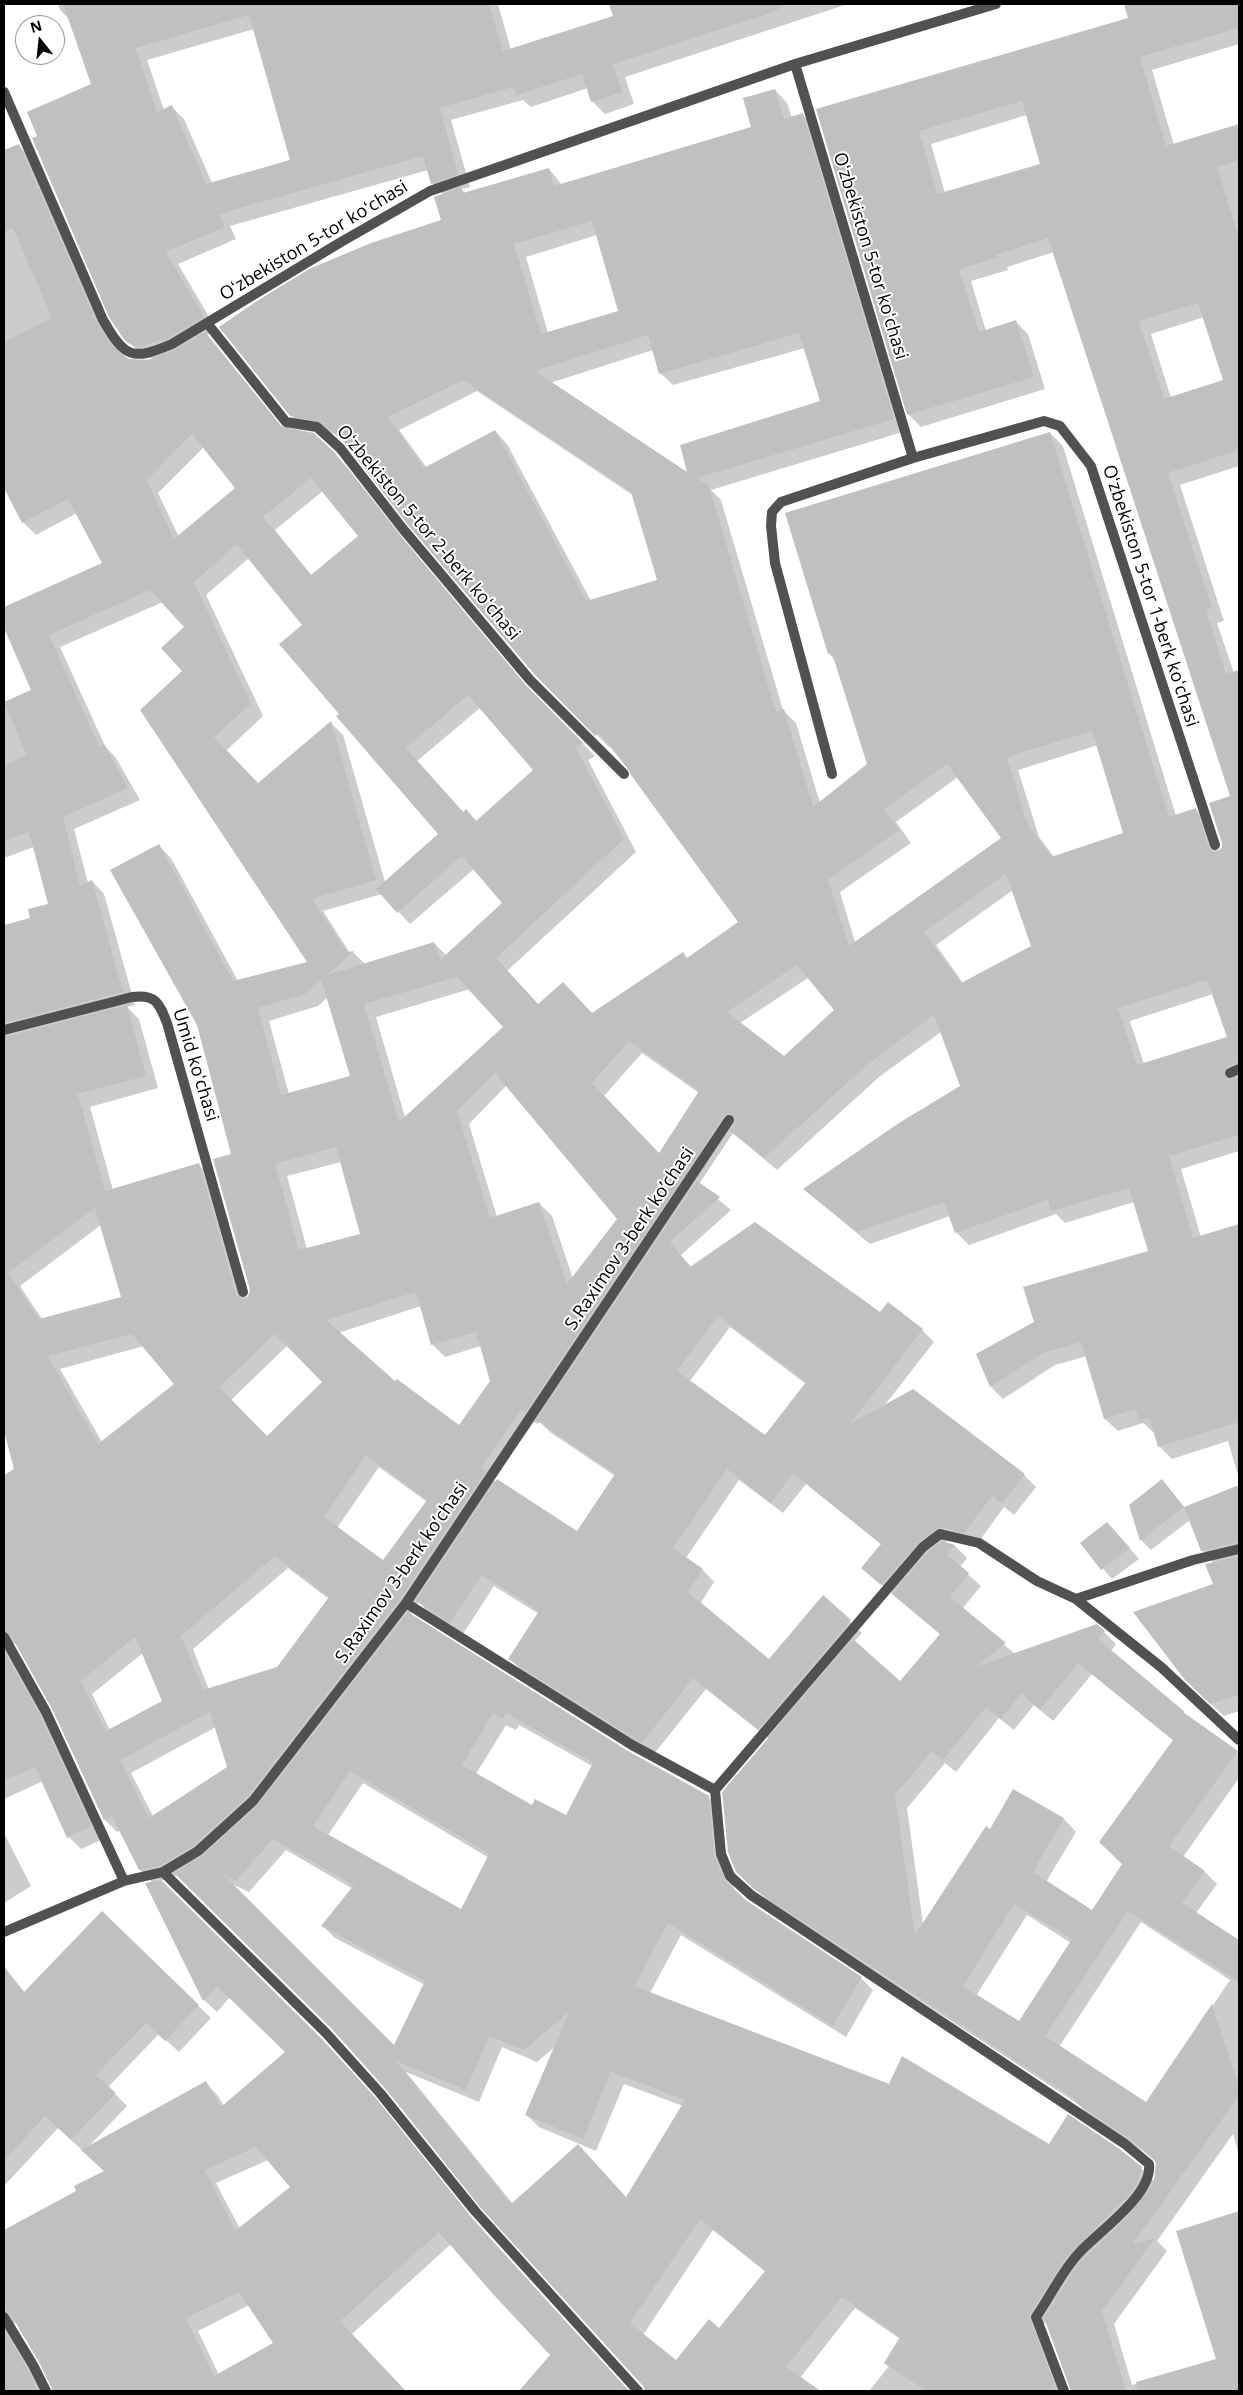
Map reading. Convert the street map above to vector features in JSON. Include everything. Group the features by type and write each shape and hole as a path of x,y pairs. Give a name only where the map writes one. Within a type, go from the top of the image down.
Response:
{"street":[{"name":"Oʻzbekiston 5-tor koʻchasi","path":"4,92 103,320 116,342 130,353 147,355 172,344 341,242 430,192 795,64 996,4"},
{"name":"Oʻzbekiston 5-tor koʻchasi","path":"795,64 913,458"},
{"name":"Oʻzbekiston 5-tor 2-berk koʻchasi","path":"207,323 286,422 317,426 340,448 402,529 530,680 624,774"},
{"name":"Oʻzbekiston 5-tor 1-berk koʻchasi","path":"832,774 775,563 771,526 772,512 781,502 913,458 1044,421 1060,426 1091,466 1215,845"},
{"name":"Umid koʻchasi","path":"4,1030 132,997 144,996 154,999 161,1007 167,1023 243,1292"},
{"name":"S.Raximov 3-berk koʼchasi","path":"4,1932 124,1881 163,1872 198,1851 253,1801 406,1602 729,1120"},
{"path":"1064,2391 1036,2317 1078,2254 1132,2202 1150,2171 1149,2164 1125,2144 751,1895 730,1876 721,1854 715,1790 923,1547 940,1534 979,1543 1037,1581 1076,1599 1161,1667 1239,1740"},
{"path":"1076,1599 1193,1560 1239,1549"},
{"path":"406,1602 632,1744 715,1790"},
{"path":"4,1636 46,1712 124,1881"},
{"path":"163,1872 326,2033 380,2093 475,2211 638,2391"},
{"path":"4,2317 33,2365 46,2391"}],"building":[{"path":"63,4 489,4 503,51 613,16 609,4 779,4 780,10 613,64 622,92 591,102 582,74 517,95 513,87 440,108 458,174 431,184 423,156 219,214 225,227 166,252 204,317 169,338 139,347 128,343 123,338 109,317 32,138 37,136 27,112 91,84","holes":["249,15 290,160 206,184 172,105 157,112 136,48"]},
{"path":"1124,4 1239,4 1239,28 1140,57 1166,146 1239,124 1239,160 1217,167 1239,239 1239,450 1168,473 1212,608 1206,610 1226,674 1239,670 1239,1062 1227,1067 1223,1073 1229,1080 1239,1076 1239,1135 1169,1156 1193,1238 1239,1224 1239,1422 1158,1447 1149,1417 1139,1421 1136,1409 1104,1419 1081,1342 1043,1353 990,1387 976,1354 1034,1322 1023,1287 1148,1251 1129,1188 1051,1211 1048,1200 955,1233 944,1202 857,1232 803,1189 899,1123 960,1086 934,1015 867,1065 764,1158 730,1131 736,1121 733,1115 729,1113 724,1116 525,1413 521,1410 481,1468 486,1471 400,1599 248,1796 194,1845 160,1866 139,1870 112,1816 104,1820 52,1709 10,1634 4,1630 4,1475 14,1469 4,1431 4,1037 127,1005 146,1076 78,1094 105,1191 199,1163 236,1294 244,1299 248,1296 250,1290 213,1159 231,1154 197,1025 110,870 159,844 233,981 307,962 140,710 182,671 161,648 184,627 150,590 49,635 100,748 104,744 128,788 63,817 80,886 92,880 123,992 4,1023 4,925 30,918 28,909 48,904 29,832 4,841 4,766 26,754 4,702 31,690 4,628 4,607 102,563 68,499 22,523 4,488 4,342 52,318 13,228 4,232 4,150 19,144 97,323 113,347 129,359 148,360 175,350 205,332 281,426 314,433 335,453 398,533 525,684 583,743 576,748 624,839 496,958 538,1004 563,982 592,1013 683,952 687,958 738,922 629,770 599,733 595,736 535,675 408,525 345,443 321,422 290,416 219,327 309,269 371,243 441,220 434,197 461,187 463,193 549,168 554,186 751,127 743,98 775,89 784,119 803,113 894,419 697,478 709,486 776,712 784,709 813,807 867,764 832,653 828,654 785,513 1050,432 1169,817 1196,808 1209,848 1213,852 1218,851 1222,847 1222,843 1209,803 1230,796 1048,238 996,255 997,258 959,269 979,332 1016,320 1034,377 907,415 816,109 1128,18","holes":["1022,101 1040,164 937,194 919,131","592,221 618,311 541,334 514,244","1198,303 1223,380 1164,399 1139,321","799,333 820,401 680,445 687,472 535,371 648,335 659,374","463,380 631,492 657,580 586,601 495,430 424,468 388,417","192,434 235,488 174,539 147,480","311,478 358,536 311,575 263,517","237,545 302,625 279,644 339,714 336,716 438,834 376,889 397,913 462,856 502,903 440,960 434,942 327,975 354,951 347,952 312,899 376,880 331,721 258,783 214,737 251,704 194,582","468,695 533,770 476,821 466,809 463,812 406,748","1092,731 1123,833 1051,857 1027,823 1007,757","947,764 1001,838 849,946 828,880 899,830 884,809","1006,874 1031,946 961,983 924,932","797,965 834,1010 784,1056 727,1012","457,977 503,1027 399,1122 364,1004","321,979 350,1076 281,1095 258,1008 305,994","1207,980 1227,1037 1137,1065 1118,1008","629,1041 699,1091 659,1153 592,1083","495,1073 617,1219 567,1284 539,1202 490,1218 457,1111","336,1147 360,1234 299,1250 275,1164","95,1208 121,1297 39,1319 8,1273","416,1292 431,1345 476,1332 490,1381 459,1425 397,1379 395,1381 326,1320","132,1334 174,1384 98,1444 48,1356","275,1334 322,1382 267,1436 219,1387","366,1455 427,1500 383,1560 324,1517","275,1556 329,1597 277,1667 203,1690 181,1636","135,1637 162,1701 106,1731 81,1681","210,1712 227,1767 149,1818 120,1760"]},
{"path":"697,1181 720,1197 670,1242 690,1267 755,1222 880,1312 888,1302 923,1329 850,1424 913,1389 1025,1474 1002,1504 992,1496 964,1533 939,1527 919,1542 881,1585 861,1568 881,1544 793,1473 771,1503 727,1469 673,1548 703,1569 688,1592 769,1659 823,1595 851,1620 758,1729 693,1678 642,1743 508,1659 539,1611 482,1575 450,1623 416,1601 497,1479 577,1531 615,1474 536,1420","holes":["718,1316 806,1382 765,1435 677,1371"]},
{"path":"1162,1479 1184,1507 1140,1541 1129,1505"},
{"path":"1239,1485 1239,1542 1201,1551 1184,1507"},
{"path":"1107,1522 1130,1548 1101,1570 1080,1543"},
{"path":"942,1541 955,1545 947,1555 969,1573 950,1597 1006,1643 975,1667 1097,1624 1105,1631 1098,1639 1185,1712 1183,1712 1238,1751 1169,1846 1205,1871 1182,1903 1239,1940 1239,1982 1128,1911 1045,2036 1146,2102 1212,2004 1239,2087 1239,2096 1132,2245 1155,2238 1102,2311 1126,2391 1071,2391 1044,2318 1078,2264 1127,2217 1148,2192 1155,2177 1156,2164 1154,2159 1129,2138 1075,2102 1076,2100 755,1890 736,1872 728,1852 722,1792 853,1639 900,1681 940,1634 892,1594 928,1552","holes":["1078,1663 1173,1740 1099,1842 1122,1864 1092,1910 1033,1872 1064,1818 1013,1789 990,1829 986,1826 915,1935 895,1795 932,1751 943,1760 986,1707 1001,1719 1021,1693 1040,1710","1014,1904 1072,1939 1019,2021 963,1986"]},
{"path":"1239,1556 1239,1695 1210,1704 1185,1680 1133,1612 1213,1584 1205,1564"},
{"path":"408,1612 628,1751 709,1796 714,1855 725,1881 747,1901 862,1977 833,2026 668,1923 634,1986 889,2084 902,2056 1049,2144 1068,2114 1121,2150 1142,2167 1136,2185 1128,2196 1067,2256 1030,2314 1030,2319 1057,2391 926,2391 884,2363 900,2337 842,2297 786,2367 821,2391 645,2391 643,2386 480,2207 385,2088 331,2028 174,1873 202,1856 258,1805","holes":["493,1713 503,1719 506,1713 593,1763 566,1815 535,1799 532,1805 462,1765","350,1771 489,1854 461,1909 313,1826","273,1839 354,1885 321,1926 425,1981 394,2045 222,1873 236,1881","569,2012 525,2115 583,2139 611,2072 685,2100 626,2197 578,2144 511,2204 396,2061 466,2090 489,2036 524,2050","700,2219 765,2271 719,2328 709,2319 676,2360 630,2323"]},
{"path":"4,1651 40,1715 91,1826 67,1838 35,1767 4,1781"},
{"path":"161,1880 321,2038 375,2097 470,2216 629,2391 519,2391 550,2355 439,2232 340,2321 405,2391 53,2391 39,2362 10,2313 4,2310 4,2230 76,2191 74,2186 104,2171 81,2150 206,2081 221,2107 285,2052 217,1986 203,2001 145,1883","holes":["256,2147 290,2187 235,2231 205,2170","239,2292 273,2343 214,2376 186,2318"]},
{"path":"102,1911 199,2005 165,2041 146,2023 96,2075 116,2093 71,2140 45,2116 4,2161 4,1968 24,1992"},
{"path":"1239,2211 1239,2391 1138,2391 1136,2382 1216,2359 1176,2231"},
{"path":"4,2330 27,2368 38,2391 4,2391"}]}
